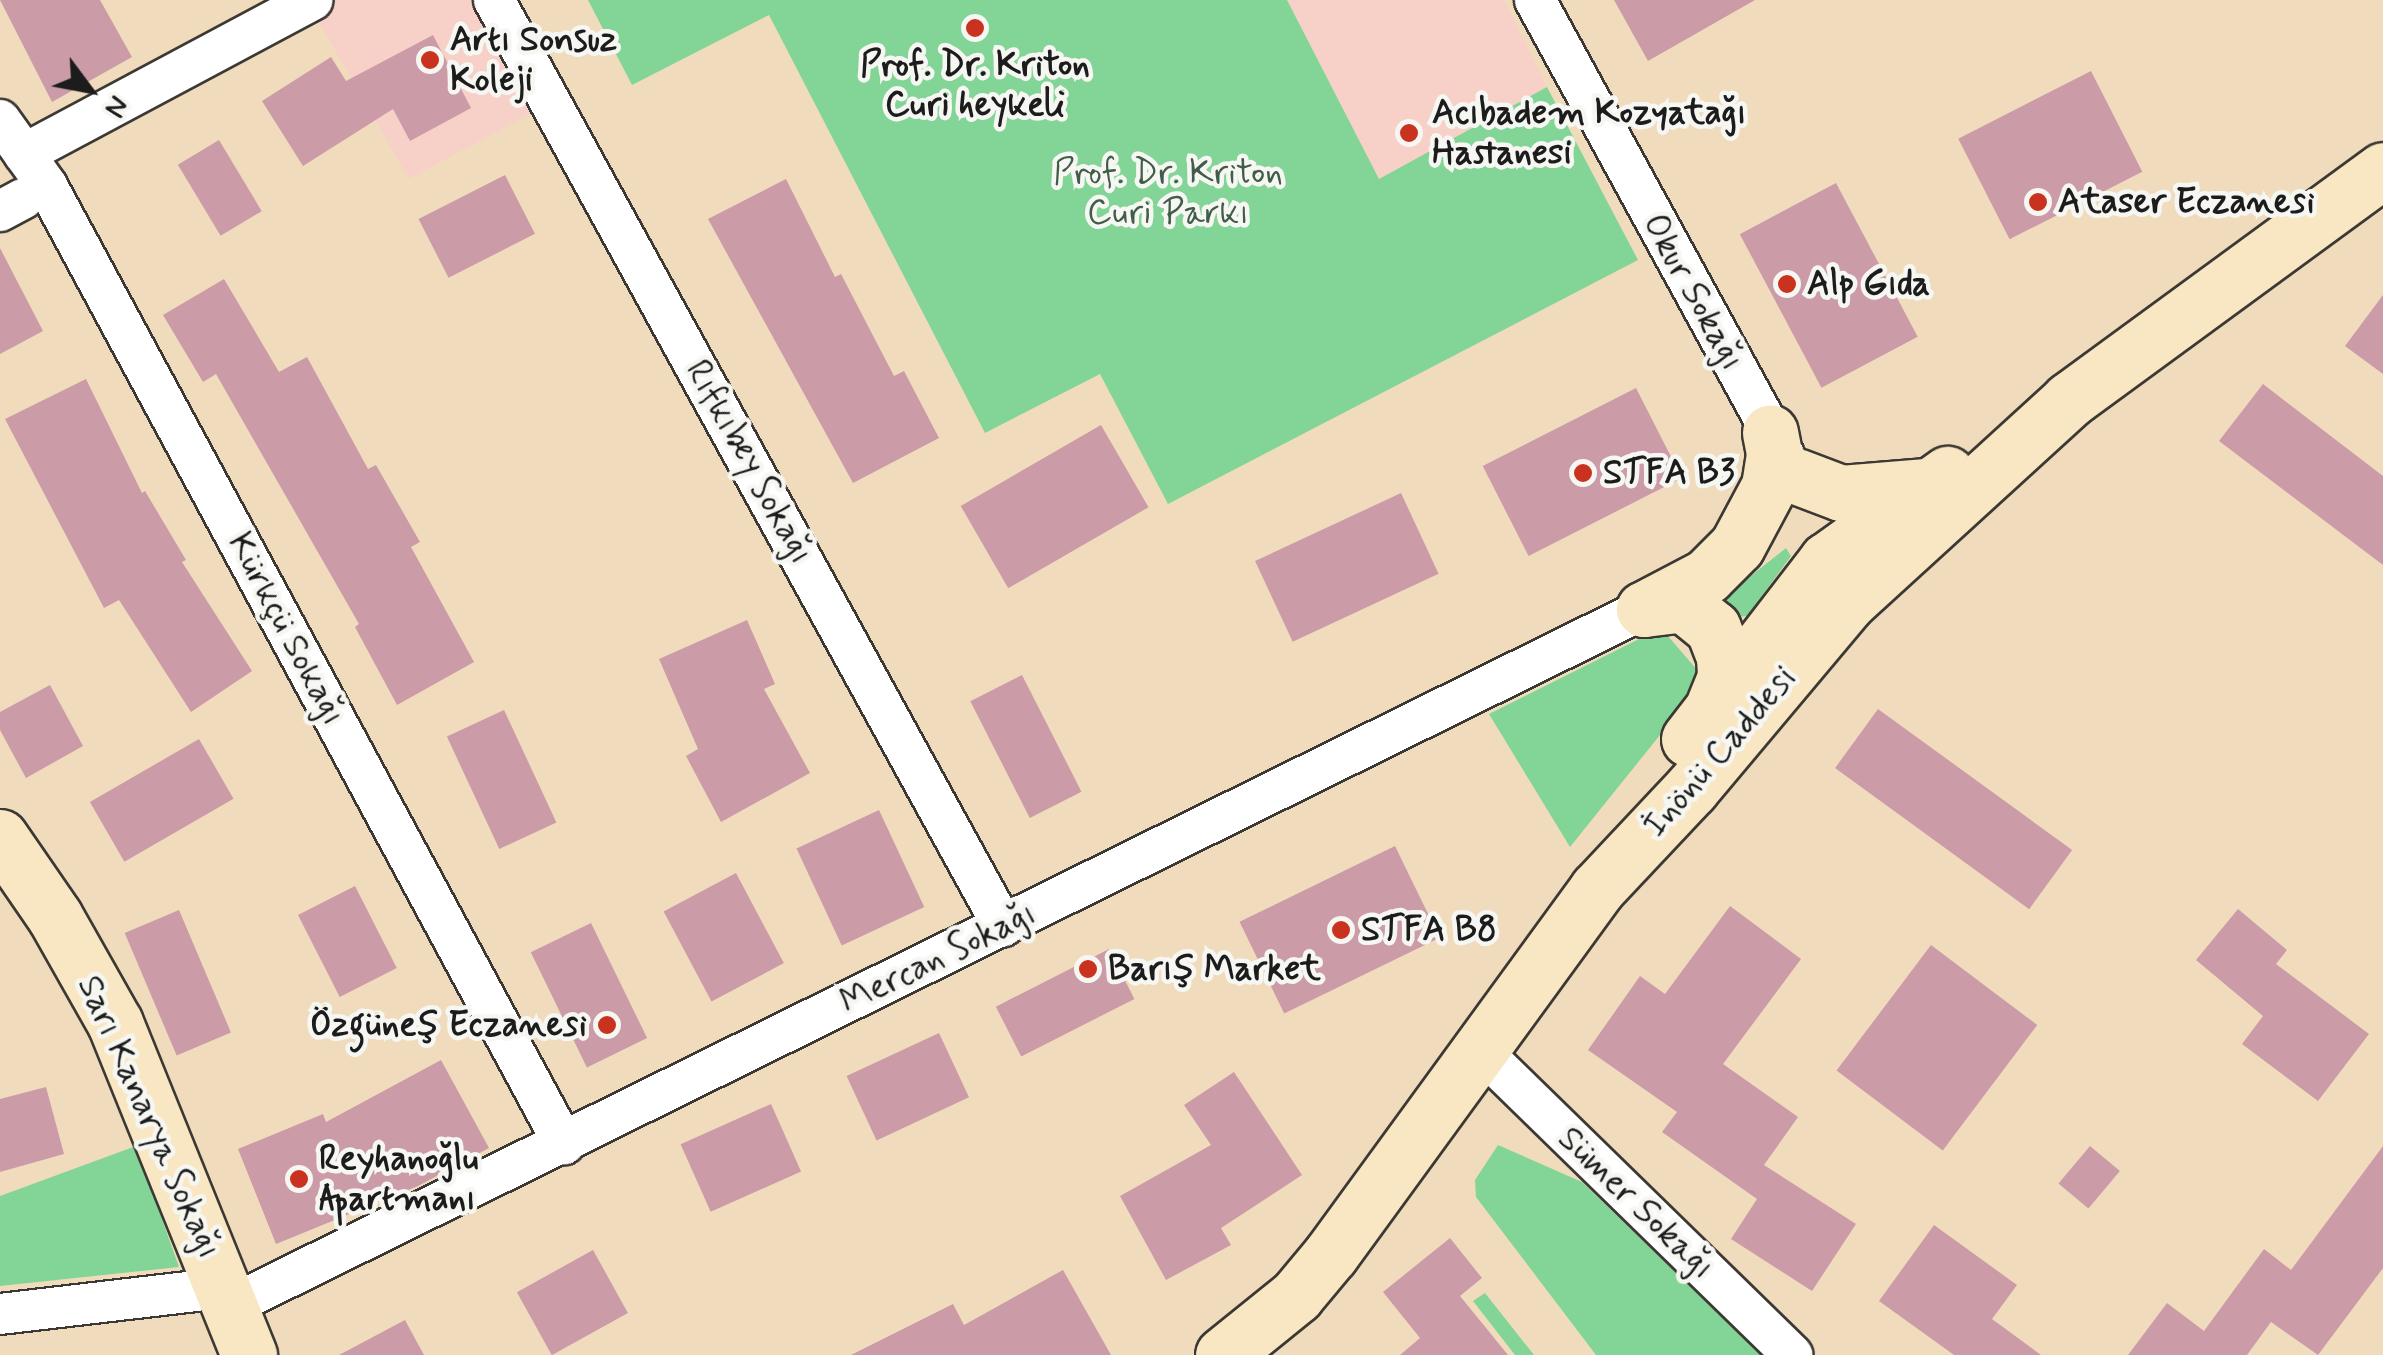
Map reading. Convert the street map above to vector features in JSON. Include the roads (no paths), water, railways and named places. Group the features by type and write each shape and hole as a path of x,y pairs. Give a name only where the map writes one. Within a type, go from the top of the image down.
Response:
{"main road":[{"name":"İnönü Caddesi","path":"1222,1355 1296,1296 1482,1051 1597,888 1691,789 1850,569 2069,400 2383,170"},
{"name":"İnönü Caddesi","path":"2302,232 2383,193"},
{"path":"1597,888 1645,804 1714,704 1929,486 2069,400"},
{"path":"1783,454 1841,493 1929,486"},
{"path":"1783,454 1850,569"},
{"path":"1644,608 1712,573 1737,546 1783,454"},
{"path":"1644,608 1683,604 1713,628 1724,656 1724,677 1714,704"},
{"name":"Sarı Kanarya Sokağı","path":"0,837 55,917 107,1007 234,1316"}],"street":[{"path":"24,154 312,0"},
{"name":"Rıfkıbey Sokağı","path":"494,0 1003,926"},
{"name":"Okur Sokağı","path":"1535,0 1783,454"},
{"name":"Kürkçü Sokağı","path":"0,120 47,186 564,1144"},
{"name":"Mercan Sokağı","path":"0,1314 234,1316 564,1144 1644,608"},
{"name":"Sümer Sokağı","path":"1482,1051 1792,1355"}],"place":[{"name":"Prof. Dr. Kriton Curi heykeli","path":"975,28"},
{"name":"Artı Sonsuz Koleji","path":"430,60"},
{"name":"Acıbadem Kozyatağı Hastanesi","path":"1409,133"},
{"name":"Ataser Eczanesi","path":"2038,202"},
{"name":"Alp Gıda","path":"1787,284"},
{"name":"STFA B3","path":"1583,473"},
{"name":"STFA B8","path":"1341,930"},
{"name":"Barış Market","path":"1088,969"},
{"name":"Özgüneş Eczanesi","path":"607,1025"},
{"name":"Reyhanoğlu Apartmanı","path":"299,1179"}],"park label":[{"name":"Prof. Dr. Kriton Curi Parkı","path":"1168,193"}]}
